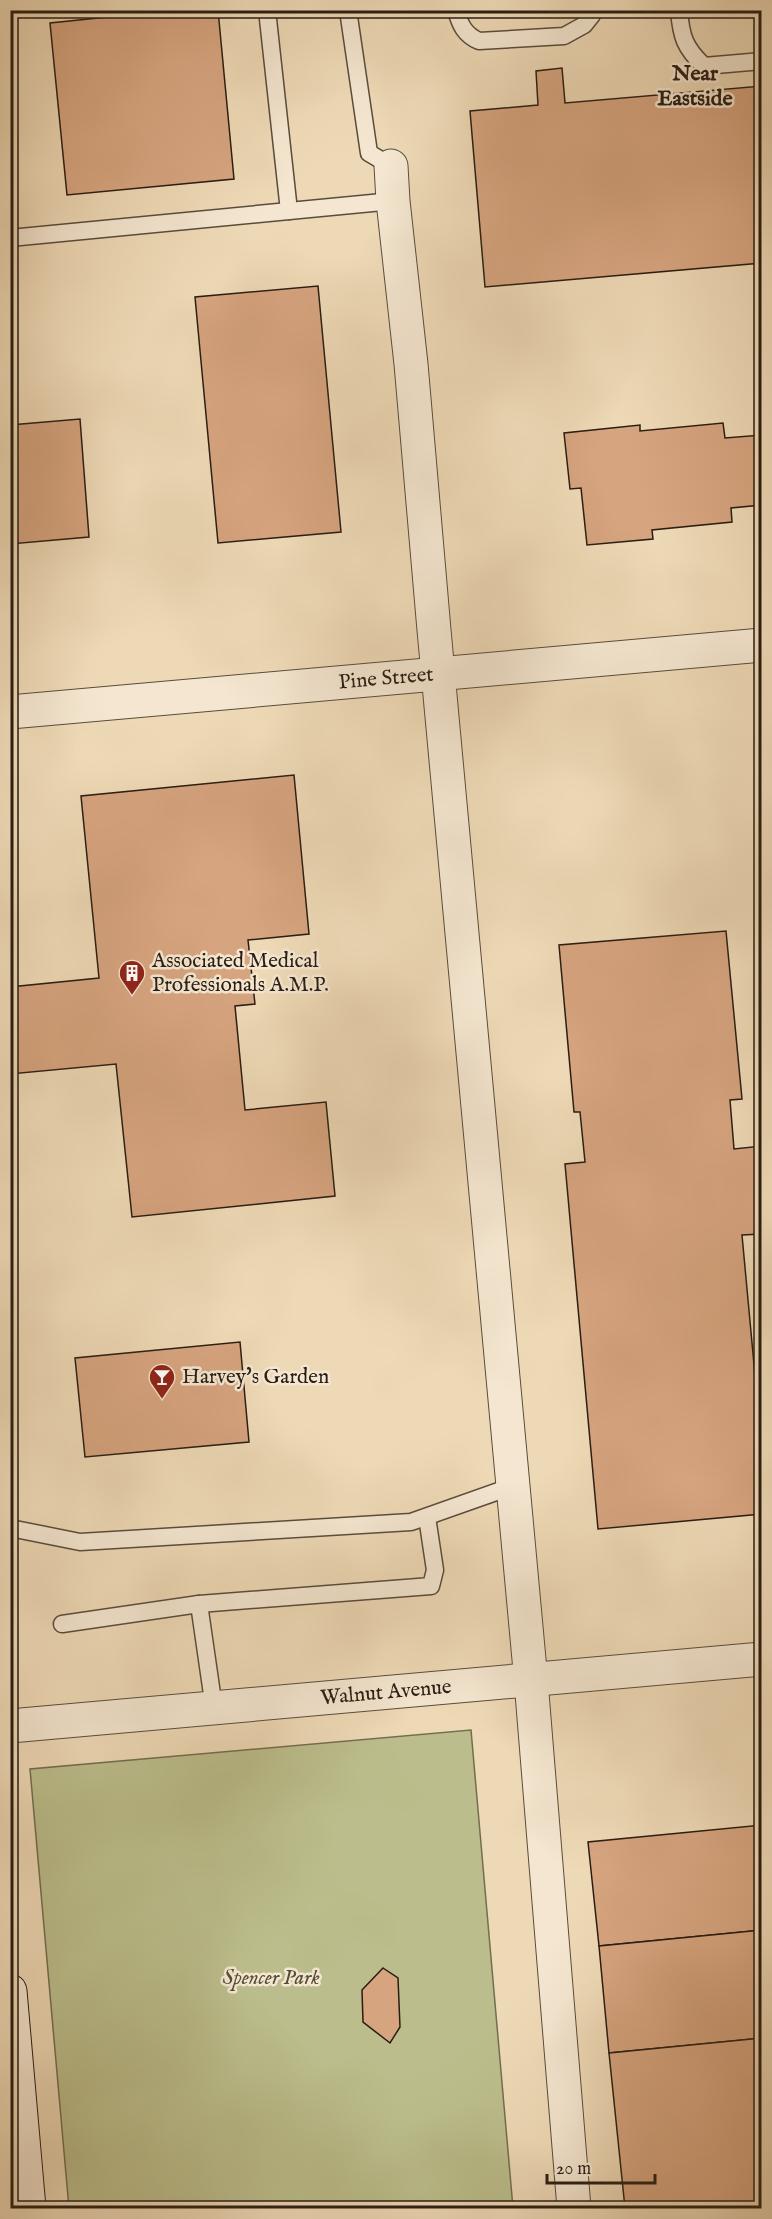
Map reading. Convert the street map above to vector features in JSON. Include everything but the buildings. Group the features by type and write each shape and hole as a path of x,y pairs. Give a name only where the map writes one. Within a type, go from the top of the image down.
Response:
{"street":[{"path":"391,166 531,1681 574,2208"},
{"name":"Pine Street","path":"10,712 762,645"},
{"name":"Walnut Avenue","path":"10,1726 762,1659"},
{"path":"10,1991 29,2208"}],"lane":[{"path":"267,10 289,211"},
{"path":"348,10 369,153 391,166"},
{"path":"456,10 460,23 469,37 479,41 564,36 584,25 592,15 592,10"},
{"path":"679,10 681,30 688,51 704,66 762,61"},
{"path":"10,238 393,201"},
{"path":"10,1528 81,1542 411,1522 513,1486"},
{"path":"62,1624 198,1604 431,1586 435,1570 427,1517"},
{"path":"198,1604 214,1708"}],"green space":[{"name":"Spencer Park","path":"471,1730 513,2208 69,2208 30,1769"}],"place":[{"name":"Associated Medical Professionals A.M.P.","path":"132,996"},
{"name":"Harvey's Garden","path":"162,1400"}],"district":[{"name":"Near Eastside","path":"695,86"}]}
